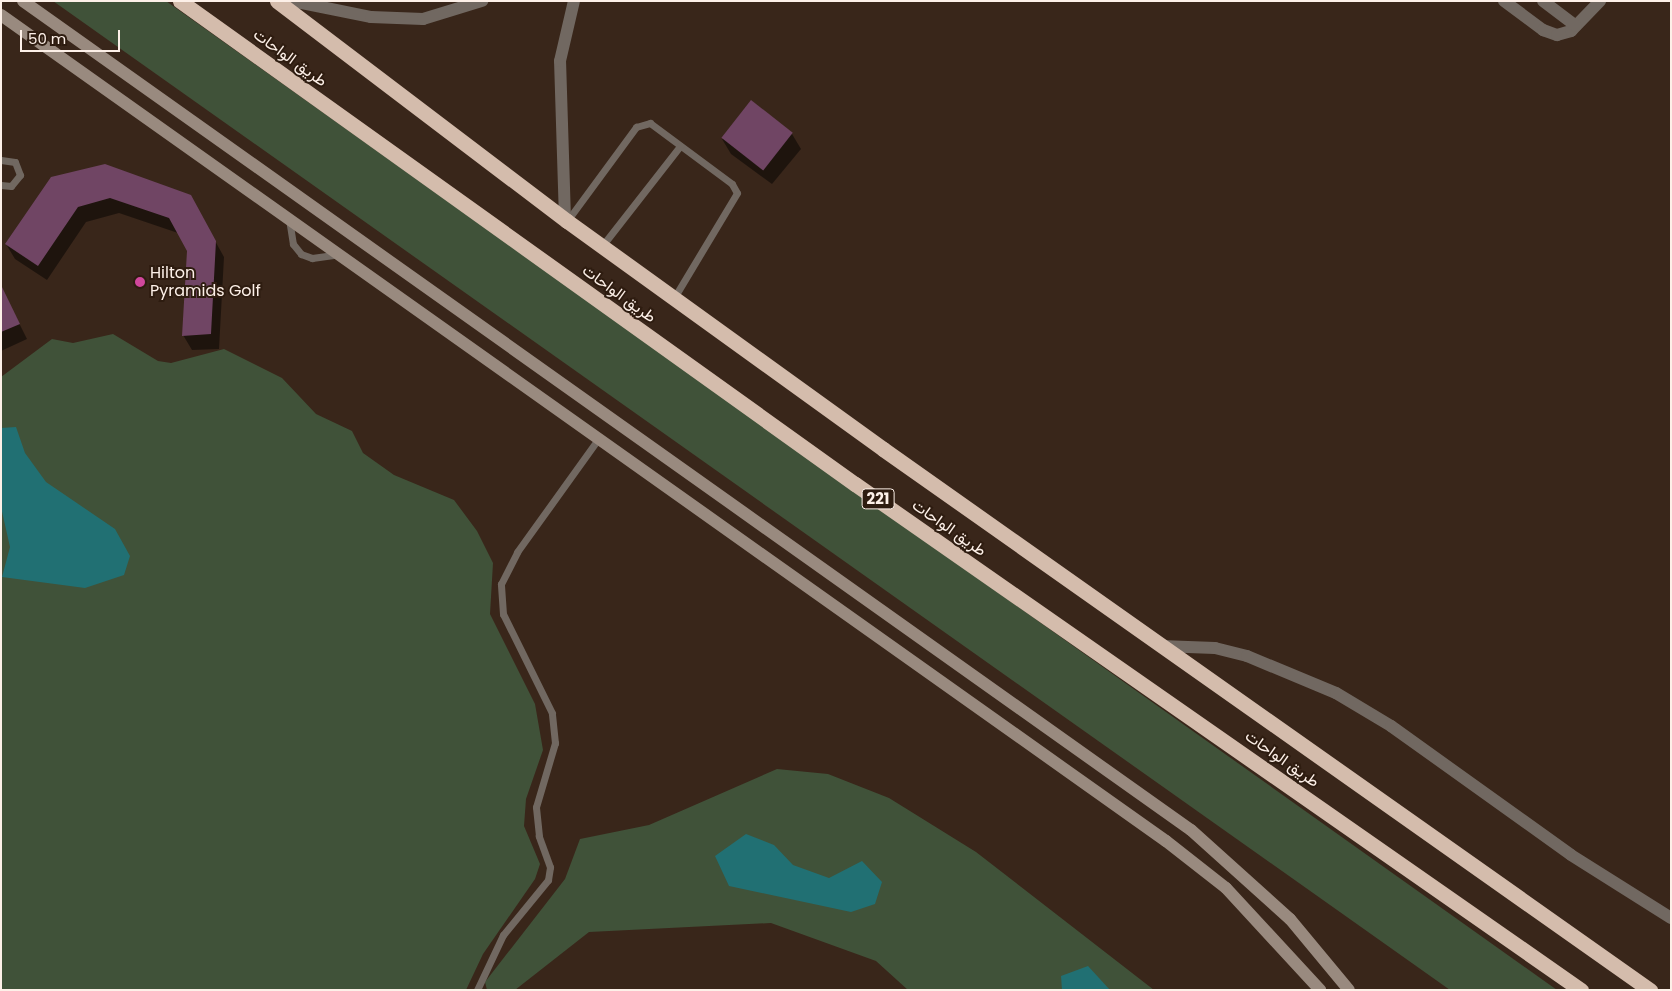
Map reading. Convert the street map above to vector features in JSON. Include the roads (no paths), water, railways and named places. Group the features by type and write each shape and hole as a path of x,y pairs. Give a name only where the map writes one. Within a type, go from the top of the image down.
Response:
{"highway":[{"name":"طريق الواحات","path":"180,1 855,484 1581,990"},
{"name":"طريق الواحات","path":"277,1 566,220 674,298 1159,646 1650,990"}],"street":[{"path":"292,1 371,17 423,19 482,1"},
{"path":"566,220 560,61 574,1"},
{"path":"1504,1 1550,34 1564,33 1576,26 1600,1"},
{"path":"1543,1 1576,26"},
{"path":"27,3 429,292 1191,830 1290,919 1349,990"},
{"path":"1,15 905,656 1226,888 1320,990"},
{"path":"417,309 429,292"},
{"path":"905,656 917,636"},
{"path":"1159,646 1216,648 1247,656 1336,693 1390,726 1571,855 1671,918"}],"lane":[{"path":"566,220 639,125 650,123 732,184 737,197 674,298"},
{"path":"602,246 680,146"},
{"path":"1,160 15,162 20,175 11,186 1,186"},
{"path":"289,219 293,244 300,254 312,258 339,254"},
{"path":"477,990 503,935 548,880 550,867 539,836 536,807 555,743 552,712 503,614 501,584 517,552 599,438"}],"water":[{"path":"16,427 25,453 46,482 115,529 130,556 124,575 85,588 2,577 10,547 1,507 1,428"},
{"path":"746,834 774,845 793,865 829,878 862,861 882,882 875,904 851,912 729,886 715,856"},
{"path":"1088,966 1110,990 1062,990 1061,976"}],"place":[{"name":"Hilton Pyramids Golf","path":"140,282"}]}
